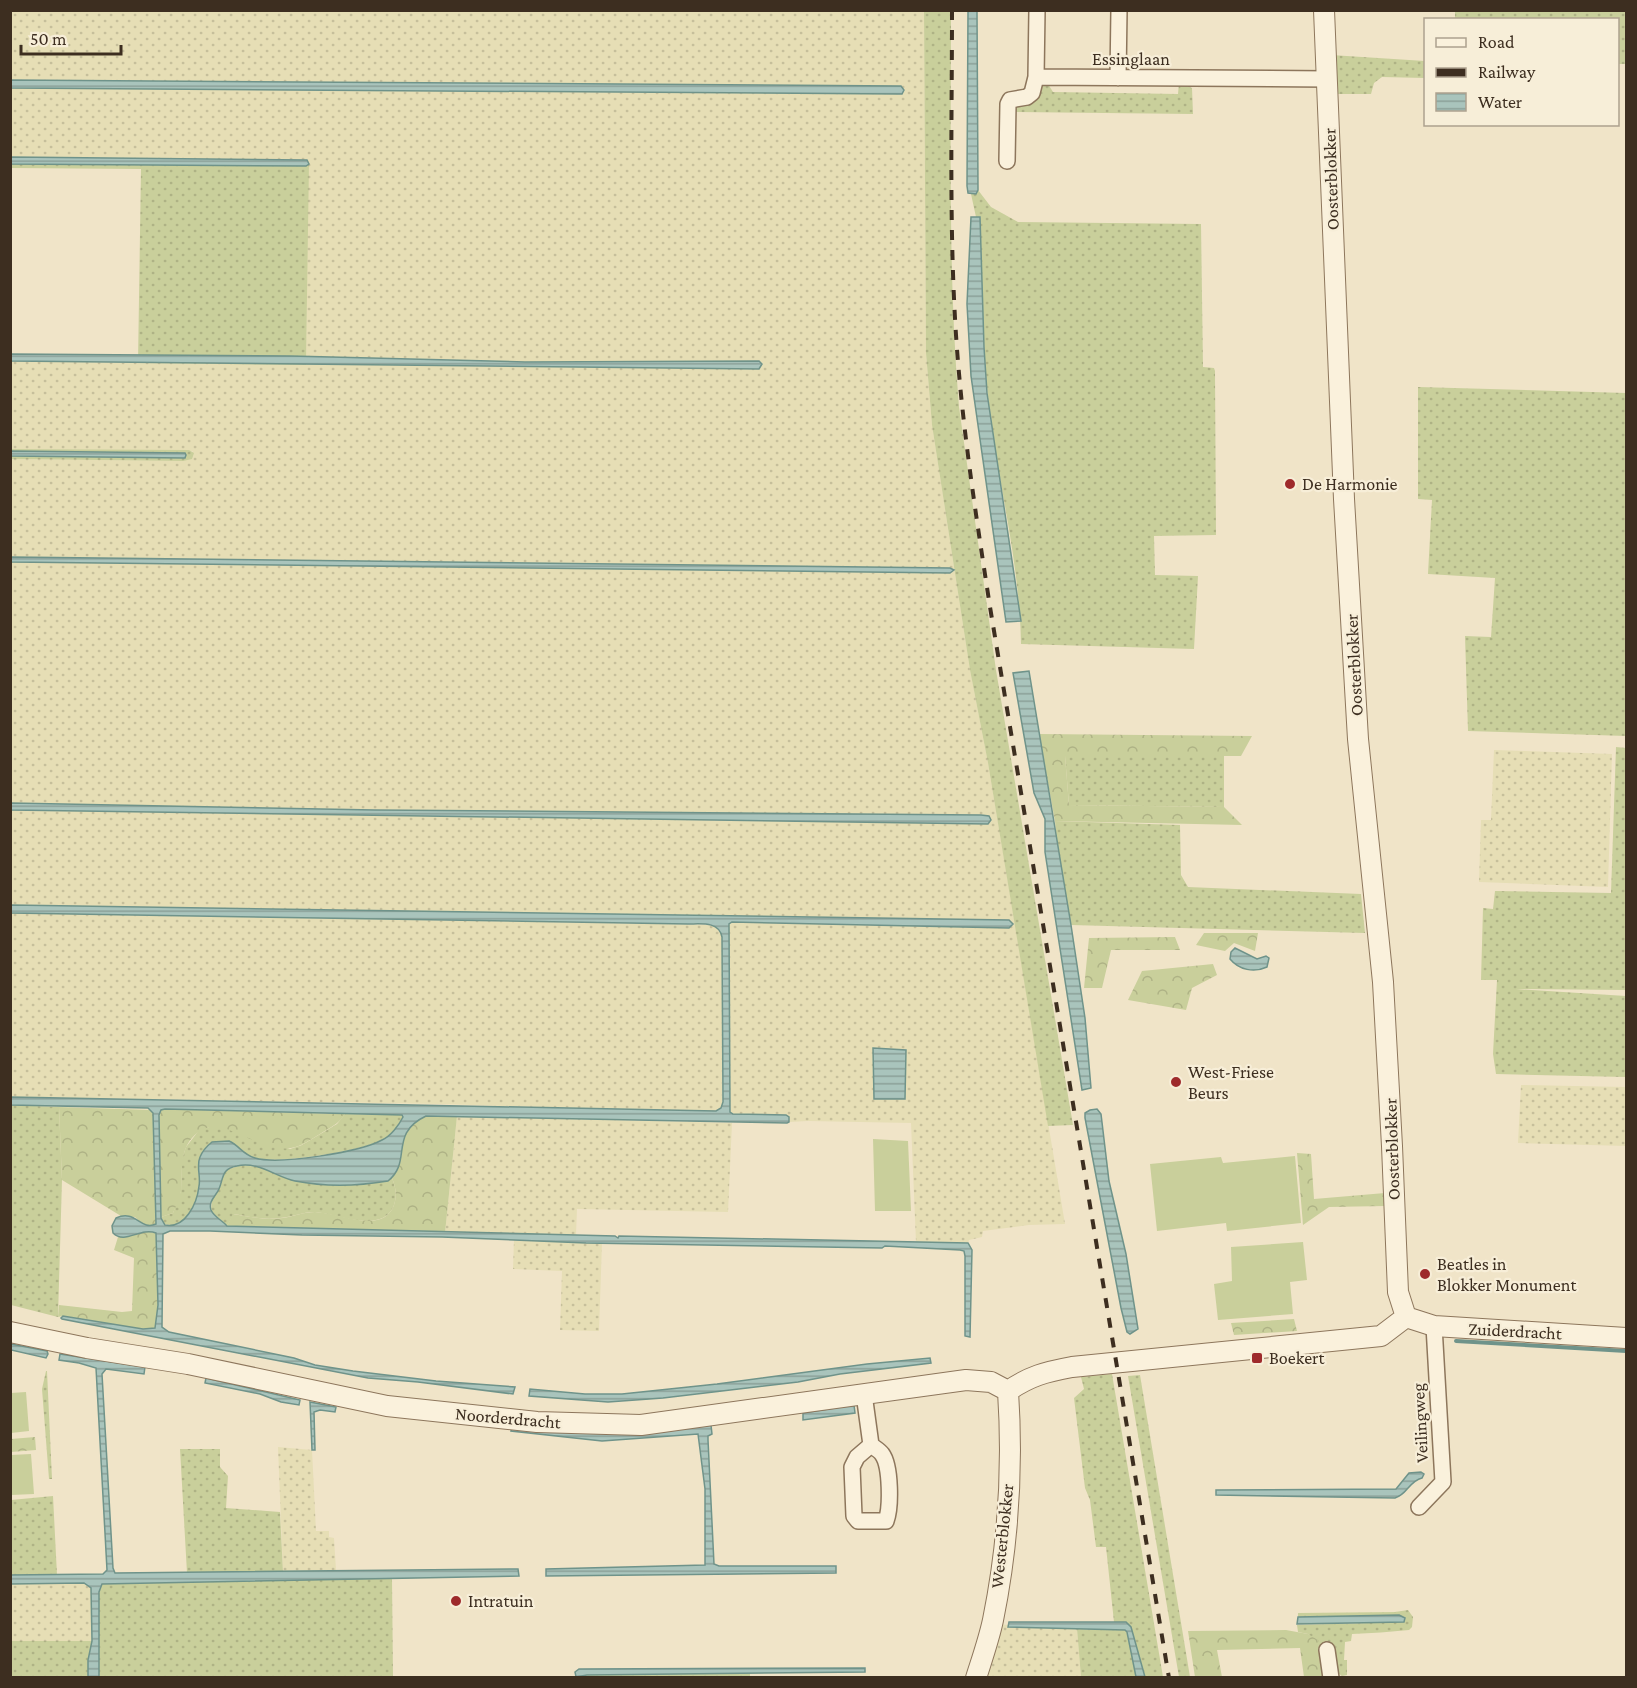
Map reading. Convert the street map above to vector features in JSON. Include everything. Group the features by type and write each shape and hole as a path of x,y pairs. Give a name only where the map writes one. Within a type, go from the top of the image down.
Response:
{"street":[{"path":"1007,161 1008,104 1010,100 1027,97 1032,93 1036,78 1037,10"},
{"path":"1118,78 1119,10"},
{"name":"Oosterblokker","path":"1324,10 1343,487 1358,739 1383,982 1398,1292 1406,1317"},
{"name":"Essinglaan","path":"1036,78 1328,78"},
{"path":"1008,1391 1041,1372 1072,1367 1381,1336 1406,1317"},
{"name":"Zuiderdracht","path":"1406,1317 1434,1326 1626,1338"},
{"name":"Veilingweg","path":"1419,1507 1443,1482 1434,1326"},
{"name":"Noorderdracht","path":"10,1332 188,1364 387,1406 537,1422 641,1425 979,1380 991,1382 1008,1391"},
{"name":"Westerblokker","path":"976,1677 993,1621 1006,1520 1009,1452 1008,1391"},
{"path":"864,1394 871,1445 882,1454 887,1464 890,1510 886,1521 858,1521 854,1516 852,1467 857,1457 871,1445"},
{"path":"1327,1650 1331,1677"}],"shaded area":[{"path":"11,11 924,11 926,353 932,425 970,670 988,763 1065,1224 1029,1225 983,1231 982,1237 969,1240 968,1243 916,1242 911,1123 789,1122 789,1117 732,1114 730,1112 728,927 730,923 1009,920 11,905 11,810 988,824 991,821 989,816 981,815 375,810 11,803 11,562 953,572 950,568 11,557 11,459 183,461 193,451 11,449 11,361 306,365 308,162 11,157 11,88 902,94 902,86 11,80"},
{"path":"1494,750 1612,754 1608,887 1479,882 1481,820 1491,820"},
{"path":"11,913 715,925 721,932 722,942 722,1106 719,1110 706,1112 439,1104 11,1097"},
{"path":"1521,1085 1626,1087 1626,1146 1518,1143"},
{"path":"457,1116 732,1123 728,1212 577,1209 576,1235 445,1233"},
{"path":"514,1240 602,1243 599,1331 560,1330 562,1271 513,1269"},
{"path":"278,1447 312,1450 316,1531 329,1531 329,1537 334,1538 336,1570 283,1572"},
{"path":"87,1583 91,1588 92,1641 11,1641 10,1584"},
{"path":"999,1624 1008,1625 1008,1627 1077,1629 1081,1677 983,1678"}],"green space":[{"path":"924,11 951,11 953,308 959,407 996,670 1073,1125 1048,1126 988,763 970,670 932,425 926,353"},
{"path":"1455,11 1626,11 1626,64 1619,64 1619,18 1455,18"},
{"path":"1331,55 1424,61 1424,78 1382,77 1374,83 1371,94 1334,94"},
{"path":"1039,82 1048,84 1053,92 1178,94 1179,83 1192,88 1193,114 1015,112 1024,102 1038,100"},
{"path":"309,162 306,365 138,363 141,169 11,168 11,164 141,165"},
{"path":"978,190 991,207 1018,222 1201,224 1203,367 1214,368 1215,371 1216,535 1154,536 1155,575 1198,576 1194,649 1021,644 1017,586 987,390 980,218 976,217 971,194"},
{"path":"1418,387 1626,393 1626,736 1468,731 1465,636 1491,637 1495,578 1428,574 1432,500 1418,499"},
{"path":"11,449 189,450 194,453 192,459 183,461 11,459 11,456 185,458 186,455 185,453 11,451"},
{"path":"1039,734 1252,736 1241,756 1065,756 1069,805 1224,807 1242,825 1055,821"},
{"path":"1616,747 1626,748 1626,990 1516,989 1626,996 1626,1077 1496,1074 1493,1054 1497,980 1481,980 1483,908 1493,909 1495,891 1611,893"},
{"path":"1065,756 1224,756 1224,807 1069,805"},
{"path":"1055,821 1180,825 1181,875 1188,887 1361,894 1365,933 1071,925"},
{"path":"1204,933 1258,933 1255,951 1234,943 1225,951 1196,945"},
{"path":"1175,937 1180,950 1111,950 1102,988 1084,988 1089,938"},
{"path":"1213,964 1217,975 1192,988 1186,1010 1128,1000 1142,971"},
{"path":"10,1105 59,1107 62,1180 58,1317 11,1305"},
{"path":"59,1107 152,1110 156,1225 143,1225 135,1217 121,1216 62,1180"},
{"path":"161,1110 345,1114 330,1128 291,1148 277,1148 225,1129 214,1127 202,1129 192,1138 185,1150 180,1194 173,1213 161,1217 159,1117"},
{"path":"345,1114 402,1115 403,1117 389,1136 382,1140 358,1148 303,1158 271,1160 254,1158 212,1142 203,1151 199,1160 199,1185 193,1208 177,1224 163,1223 161,1217 173,1213 181,1191 182,1159 186,1147 200,1129 219,1125 290,1149 302,1145 337,1124"},
{"path":"426,1116 457,1116 445,1233 227,1226 233,1214 277,1219 315,1212 359,1220 380,1219 388,1214 394,1205 396,1192 392,1178 397,1169 405,1136 416,1122"},
{"path":"873,1139 908,1141 911,1211 875,1211"},
{"path":"1297,1153 1311,1154 1314,1199 1385,1193 1385,1206 1329,1207 1303,1225"},
{"path":"1295,1156 1301,1223 1227,1231 1226,1223 1157,1231 1150,1164 1221,1157 1223,1163"},
{"path":"242,1165 332,1185 388,1181 392,1178 396,1192 395,1201 389,1214 371,1221 348,1219 317,1212 274,1219 234,1214 227,1226 211,1211 212,1200 220,1188 221,1178 226,1170"},
{"path":"142,1231 156,1233 158,1305 155,1328 143,1329 58,1317 59,1305 122,1312 132,1311 134,1258 114,1250 118,1237 126,1237"},
{"path":"1303,1242 1307,1280 1290,1282 1293,1314 1218,1320 1214,1284 1232,1281 1231,1247"},
{"path":"1294,1319 1297,1331 1234,1335 1231,1323"},
{"path":"46,1371 52,1479 49,1479 42,1389"},
{"path":"1112,1374 1163,1677 1145,1677 1126,1622 1114,1622 1106,1547 1096,1547 1090,1500 1085,1488 1074,1398 1084,1389 1081,1377"},
{"path":"1140,1375 1190,1677 1179,1677 1128,1376"},
{"path":"26,1392 29,1431 11,1433 11,1393"},
{"path":"35,1437 36,1450 11,1452 11,1439"},
{"path":"180,1449 220,1449 220,1467 228,1476 226,1508 280,1512 283,1572 187,1573"},
{"path":"31,1454 34,1494 11,1495 11,1455"},
{"path":"53,1496 57,1575 11,1575 11,1500"},
{"path":"392,1578 393,1677 99,1678 99,1592 102,1584"},
{"path":"1408,1610 1413,1617 1412,1627 1409,1630 1352,1634 1351,1641 1345,1642 1344,1660 1347,1660 1347,1675 1342,1676 1338,1673 1334,1648 1320,1650 1308,1634 1298,1632 1297,1625 1404,1622 1405,1618 1399,1615 1298,1617 1298,1613"},
{"path":"1077,1629 1125,1630 1136,1677 1081,1677"},
{"path":"1286,1630 1308,1634 1318,1640 1325,1677 1304,1677 1300,1648 1217,1650 1222,1677 1195,1677 1188,1631"},
{"path":"10,1641 92,1641 88,1660 88,1677 11,1677"},
{"path":"750,1673 750,1678 582,1678 587,1675"}],"water":[{"path":"968,11 977,11 978,190 976,194 968,193 967,186"},
{"path":"11,80 901,86 904,90 902,94 898,94 11,88"},
{"path":"11,157 307,160 309,164 306,166 11,164"},
{"path":"971,217 980,217 987,393 1021,621 1006,622 971,376 967,304"},
{"path":"11,354 291,356 525,362 759,361 762,364 759,369 11,361"},
{"path":"11,451 185,453 186,455 185,458 11,456"},
{"path":"11,557 950,568 954,570 950,573 11,562"},
{"path":"1029,671 1085,1018 1091,1088 1082,1090 1045,852 1045,819 1034,793 1013,673"},
{"path":"11,803 375,810 981,815 989,816 991,820 988,824 11,810"},
{"path":"11,905 1009,920 1013,924 1009,928 732,922 729,924 730,1112 733,1114 786,1115 789,1117 787,1123 426,1116 414,1123 408,1131 404,1139 399,1165 388,1181 354,1185 318,1184 288,1179 260,1167 237,1166 226,1171 211,1204 212,1212 227,1226 615,1236 618,1238 619,1236 968,1243 972,1250 970,1337 965,1336 965,1256 964,1251 960,1250 885,1246 882,1248 586,1243 210,1231 170,1231 163,1234 162,1327 169,1332 294,1358 315,1365 436,1381 515,1387 513,1394 368,1378 62,1319 63,1316 143,1329 155,1328 158,1305 156,1233 144,1232 123,1237 113,1233 112,1226 116,1218 123,1216 128,1216 146,1225 156,1224 153,1113 148,1108 11,1105 11,1097 716,1111 721,1108 723,1102 722,937 717,928 704,924 11,913","holes":["161,1110 402,1115 403,1117 389,1136 371,1145 300,1159 255,1158 229,1141 212,1142 200,1157 198,1193 189,1214 172,1225 165,1225 161,1218 159,1115"]},
{"path":"1235,948 1257,959 1266,956 1269,958 1267,967 1252,970 1238,966 1230,959 1231,952"},
{"path":"873,1048 906,1050 905,1099 874,1099"},
{"path":"1097,1109 1101,1114 1109,1181 1126,1254 1138,1329 1130,1334 1127,1332 1121,1308 1085,1118 1085,1113"},
{"path":"11,1344 47,1351 48,1354 46,1358 11,1350"},
{"path":"60,1354 145,1367 144,1374 106,1369 102,1374 115,1573 518,1569 519,1576 102,1584 99,1592 99,1677 88,1678 88,1660 92,1641 91,1588 84,1583 11,1584 10,1575 103,1574 107,1570 96,1368 59,1360"},
{"path":"930,1358 931,1363 663,1398 608,1402 529,1396 530,1389 585,1394 622,1394"},
{"path":"206,1378 300,1400 299,1405 281,1402 260,1394 205,1383"},
{"path":"310,1402 336,1407 335,1412 320,1410 314,1412 315,1450 312,1450"},
{"path":"854,1405 855,1413 803,1420 803,1413"},
{"path":"711,1425 712,1434 708,1436 708,1440 714,1564 719,1566 836,1566 836,1573 546,1576 546,1569 705,1565 705,1489 698,1434 602,1441 511,1431 512,1426 614,1434 651,1433"},
{"path":"1409,1473 1424,1474 1422,1478 1395,1498 1216,1495 1216,1490 1396,1489"},
{"path":"1399,1615 1405,1618 1404,1622 1297,1624 1298,1617"},
{"path":"1009,1622 1126,1622 1131,1627 1145,1677 1136,1677 1125,1630 1008,1627"},
{"path":"865,1668 865,1672 587,1675 576,1677 575,1672 579,1669"}],"waterway":[{"path":"1456,1341 1626,1351"}],"railway":[{"path":"952,10 952,254 959,369 970,471 990,607 1169,1678"}],"place":[{"name":"De Harmonie","path":"1290,484"},
{"name":"West-Friese Beurs","path":"1176,1082"},
{"name":"Beatles in Blokker Monument","path":"1425,1274"},
{"name":"Boekert","path":"1257,1358"},
{"name":"Intratuin","path":"456,1601"}]}
